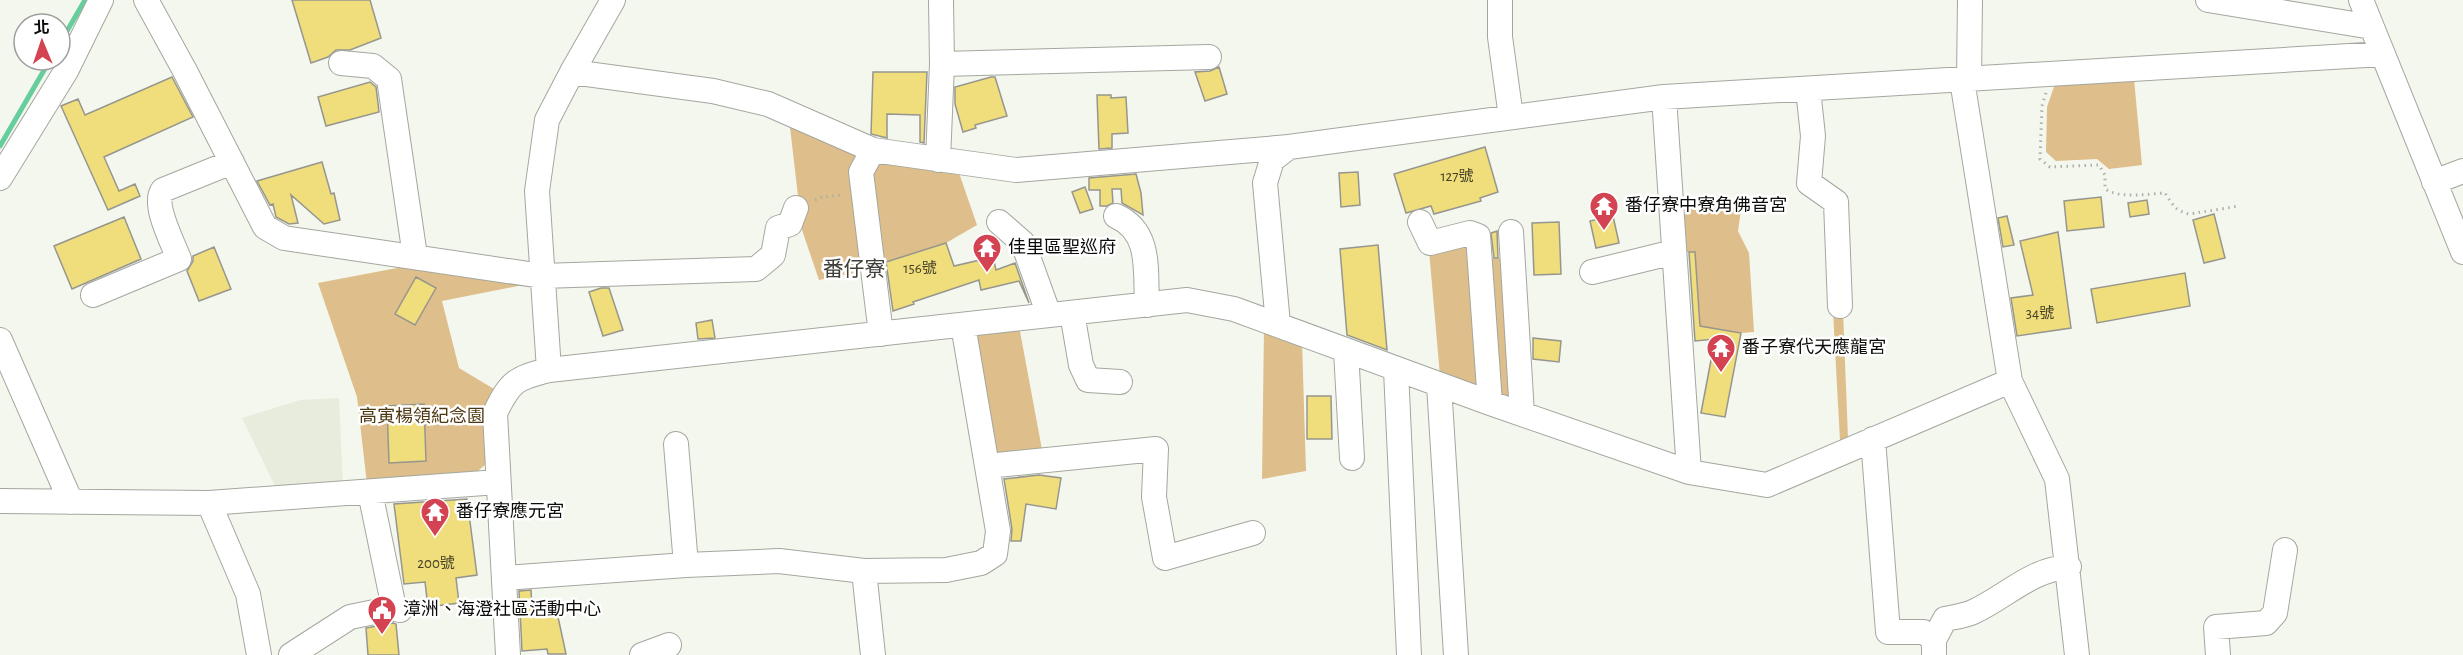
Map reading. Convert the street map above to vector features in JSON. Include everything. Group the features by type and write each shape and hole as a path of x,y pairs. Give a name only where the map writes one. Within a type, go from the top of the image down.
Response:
{"street":[{"path":"0,178 66,71 101,0"},
{"path":"146,0 265,227 284,238 542,276 756,269 773,255 778,228 790,224 796,208"},
{"path":"549,370 537,191 547,120 613,0"},
{"path":"938,160 942,64 940,0"},
{"path":"1500,0 1500,37 1511,117"},
{"path":"1970,0 1965,80 2010,381 2057,479 2077,655"},
{"path":"2208,0 2372,27"},
{"path":"2361,0 2463,252"},
{"path":"572,72 713,91 768,104 873,150 1016,170 1289,147 1664,97 2383,54"},
{"path":"942,64 1209,57"},
{"path":"341,63 373,66 389,79 415,256"},
{"path":"1808,89 1813,136 1809,183 1836,202 1840,306"},
{"path":"1664,97 1689,472"},
{"path":"1278,324 1265,183 1272,160 1289,147"},
{"path":"873,150 861,172 881,334"},
{"path":"93,295 179,259 158,205 159,194 163,190 232,162"},
{"path":"2434,182 2463,171"},
{"path":"1116,216 1127,221 1139,234 1143,247 1147,305"},
{"path":"999,222 1023,243 1061,314 1088,380 1120,382"},
{"path":"1420,222 1430,243 1470,233 1478,236 1490,404"},
{"path":"1511,232 1522,414"},
{"path":"1592,272 1674,252"},
{"path":"508,655 495,413 506,389 524,376 549,370 1187,300 1234,309 1278,324 1490,404 1689,472 1767,484 2010,381"},
{"path":"504,578 779,561 864,571 946,570 981,563 995,554 998,531 963,325"},
{"path":"0,340 71,502"},
{"path":"1346,351 1352,458"},
{"path":"1396,370 1409,655"},
{"path":"1439,385 1456,655"},
{"path":"1873,439 1888,632 1924,632 1934,648"},
{"path":"676,444 686,565"},
{"path":"987,466 1156,449 1154,497 1165,558 1253,533"},
{"path":"0,501 209,503 498,482"},
{"path":"291,655 350,617 397,609 370,492"},
{"path":"209,503 248,594 259,655"},
{"path":"2218,655 2216,627 2266,623 2274,613 2285,550"},
{"path":"1934,648 1945,619 1972,612 2012,587 2052,568 2068,567"},
{"path":"864,571 873,655"},
{"path":"642,655 669,645"}],"path":[{"path":"2052,74 2042,106 2040,159 2050,167 2099,165 2105,175 2105,189 2111,193 2165,193 2176,209 2183,213 2190,214 2239,206"},
{"path":"796,208 822,197 864,193"}],"shaded area":[{"path":"339,398 343,486 276,488 242,418 300,400"}],"green space":[{"path":"2134,79 2142,165 2109,169 2097,159 2056,161 2046,152 2047,107 2055,84"},
{"path":"789,119 859,149 864,271 819,280 802,230"},
{"path":"874,160 958,170 977,225 946,243 877,265 867,166"},
{"path":"1678,199 1742,203 1738,231 1749,253 1754,332 1741,333 1700,326 1695,252 1682,252"},
{"path":"1470,239 1472,259 1505,258 1513,402 1440,376 1429,250"},
{"name":"高寅楊領紀念園","path":"418,264 533,283 442,301 459,368 494,389 483,411 487,463 471,477 367,484 357,397 318,283"},
{"path":"1833,311 1843,311 1848,438 1840,441"},
{"path":"1019,326 1043,455 991,462 972,333"},
{"path":"1264,328 1302,342 1306,471 1262,479"}],"building":[{"path":"292,0 370,0 381,38 350,50 336,50 328,57 311,63"},
{"path":"1219,67 1227,94 1205,101 1195,72 1210,71"},
{"path":"873,72 927,72 924,143 920,142 920,115 887,114 887,138 871,134"},
{"path":"172,77 193,117 104,157 119,191 135,184 140,196 108,210 61,106 78,99 85,115"},
{"path":"995,77 1007,116 975,125 976,128 963,132 955,104 955,87"},
{"path":"370,82 376,87 379,112 326,126 318,97"},
{"path":"1097,95 1111,95 1111,98 1126,97 1128,133 1112,134 1112,148 1099,149"},
{"path":"1485,147 1498,192 1480,198 1481,201 1434,214 1431,206 1406,213 1394,174"},
{"path":"322,162 331,194 334,193 340,220 324,224 291,195 298,223 289,224 276,217 273,204 270,205 257,181"},
{"path":"1358,172 1360,205 1341,207 1339,173"},
{"path":"1136,174 1143,215 1122,203 1121,189 1112,189 1113,203 1107,206 1100,206 1100,190 1089,190 1089,178"},
{"path":"1085,187 1093,209 1080,213 1072,192"},
{"path":"2101,197 2104,227 2067,231 2064,201"},
{"path":"2147,200 2149,214 2130,217 2128,203"},
{"path":"2214,214 2225,258 2204,263 2193,220"},
{"name":"番仔寮中寮角佛音宮","path":"1613,216 1619,243 1596,248 1590,221"},
{"path":"2007,216 2014,245 2003,247 1998,218"},
{"path":"124,217 141,259 72,289 54,246"},
{"path":"1559,222 1561,274 1534,275 1532,223"},
{"path":"1497,231 1498,258 1494,258 1491,233"},
{"path":"2058,232 2071,328 2017,336 2011,298 2033,295 2020,241"},
{"path":"946,243 954,266 993,257 996,270 1015,263 1029,303 1019,281 981,290 979,280 893,311 886,262"},
{"path":"1378,245 1387,350 1347,335 1340,249"},
{"path":"214,247 231,289 199,301 187,271 193,261 193,256"},
{"name":"番子寮代天應龍宮","path":"1689,252 1695,252 1700,326 1741,333 1725,417 1701,413 1715,339 1695,341"},
{"path":"2185,273 2190,306 2097,323 2091,289"},
{"path":"416,277 436,288 415,325 395,314"},
{"path":"609,288 623,330 603,336 589,292"},
{"path":"712,320 715,338 698,339 696,323"},
{"path":"1533,338 1561,341 1559,362 1533,359"},
{"path":"1307,396 1331,396 1332,439 1307,439"},
{"path":"424,404 426,461 389,463 387,406"},
{"path":"1039,475 1061,478 1056,509 1026,504 1021,541 1011,541 1012,529 1004,479"},
{"name":"番仔寮應元宮","path":"467,499 477,575 456,578 459,603 428,607 425,582 404,584 394,504"},
{"path":"531,590 532,608 555,603 566,654 548,654 547,649 522,651 519,591"},
{"name":"漳洲、海澄社區活動中心","path":"396,624 399,655 368,655 366,628"}],"waterway":[{"path":"72,22 85,0"},
{"path":"0,146 43,72"}],"place":[{"name":"番仔寮中寮角佛音宮","path":"1604,232"},
{"name":"佳里區聖巡府","path":"987,274"},
{"name":"番子寮代天應龍宮","path":"1721,374"},
{"name":"番仔寮應元宮","path":"435,538"},
{"name":"漳洲、海澄社區活動中心","path":"382,636"}],"district":[{"name":"番仔寮","path":"854,269"}]}
